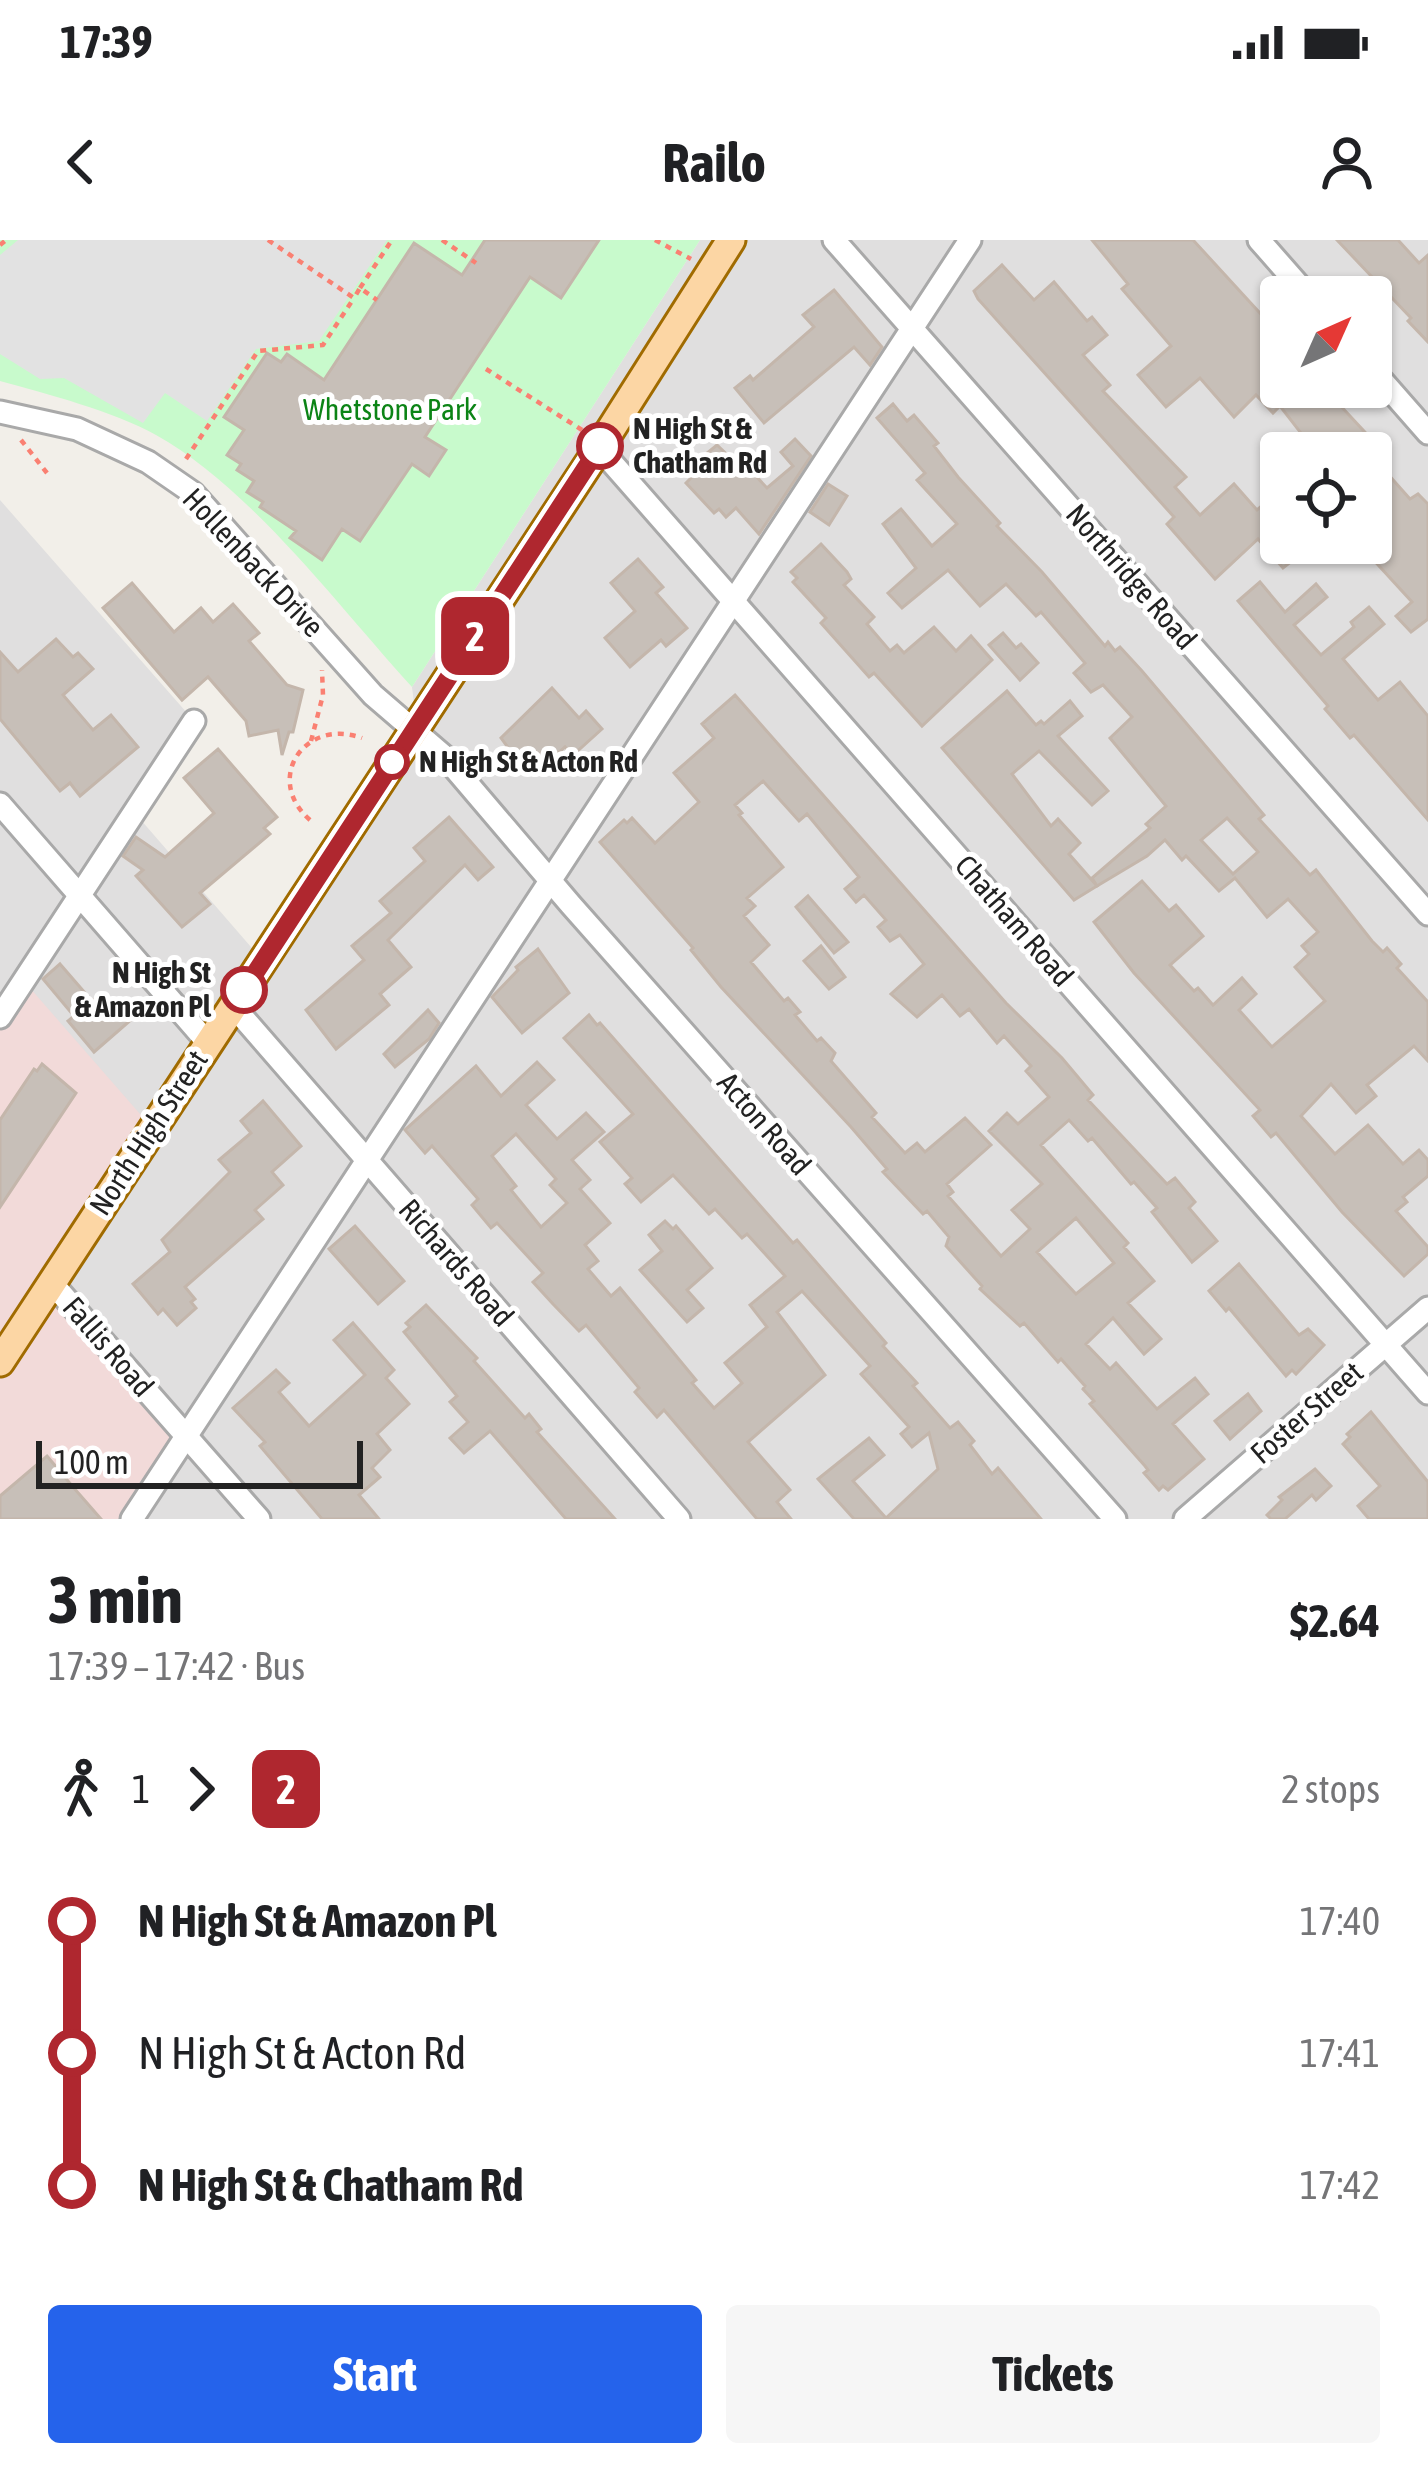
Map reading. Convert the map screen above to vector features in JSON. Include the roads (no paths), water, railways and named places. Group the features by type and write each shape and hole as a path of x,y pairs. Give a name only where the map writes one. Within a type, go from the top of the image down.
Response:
{"main road":[{"name":"North High Street","path":"0,1362 731,240"}],"street":[{"name":"Northridge Road","path":"834,240 1428,914"},
{"path":"132,1519 970,240"},
{"path":"1259,240 1291,276"},
{"path":"1392,392 1428,433"},
{"name":"Hollenback Drive","path":"0,412 77,429 168,474 214,515 374,695 415,728"},
{"name":"Chatham Road","path":"599,448 1428,1393"},
{"path":"0,1017 194,721"},
{"name":"Acton Road","path":"415,728 1115,1519"},
{"path":"0,804 208,1043"},
{"name":"Richards Road","path":"232,1006 680,1519"},
{"name":"Fallis Road","path":"51,1282 259,1519"},
{"name":"Foster Street","path":"1185,1519 1428,1307"}],"place":[{"name":"N High St & Chatham Rd","path":"600,446"},
{"name":"N High St & Acton Rd","path":"392,762"},
{"name":"N High St & Amazon Pl","path":"244,990"}],"park label":[{"name":"Whetstone Park","path":"390,410"}]}
